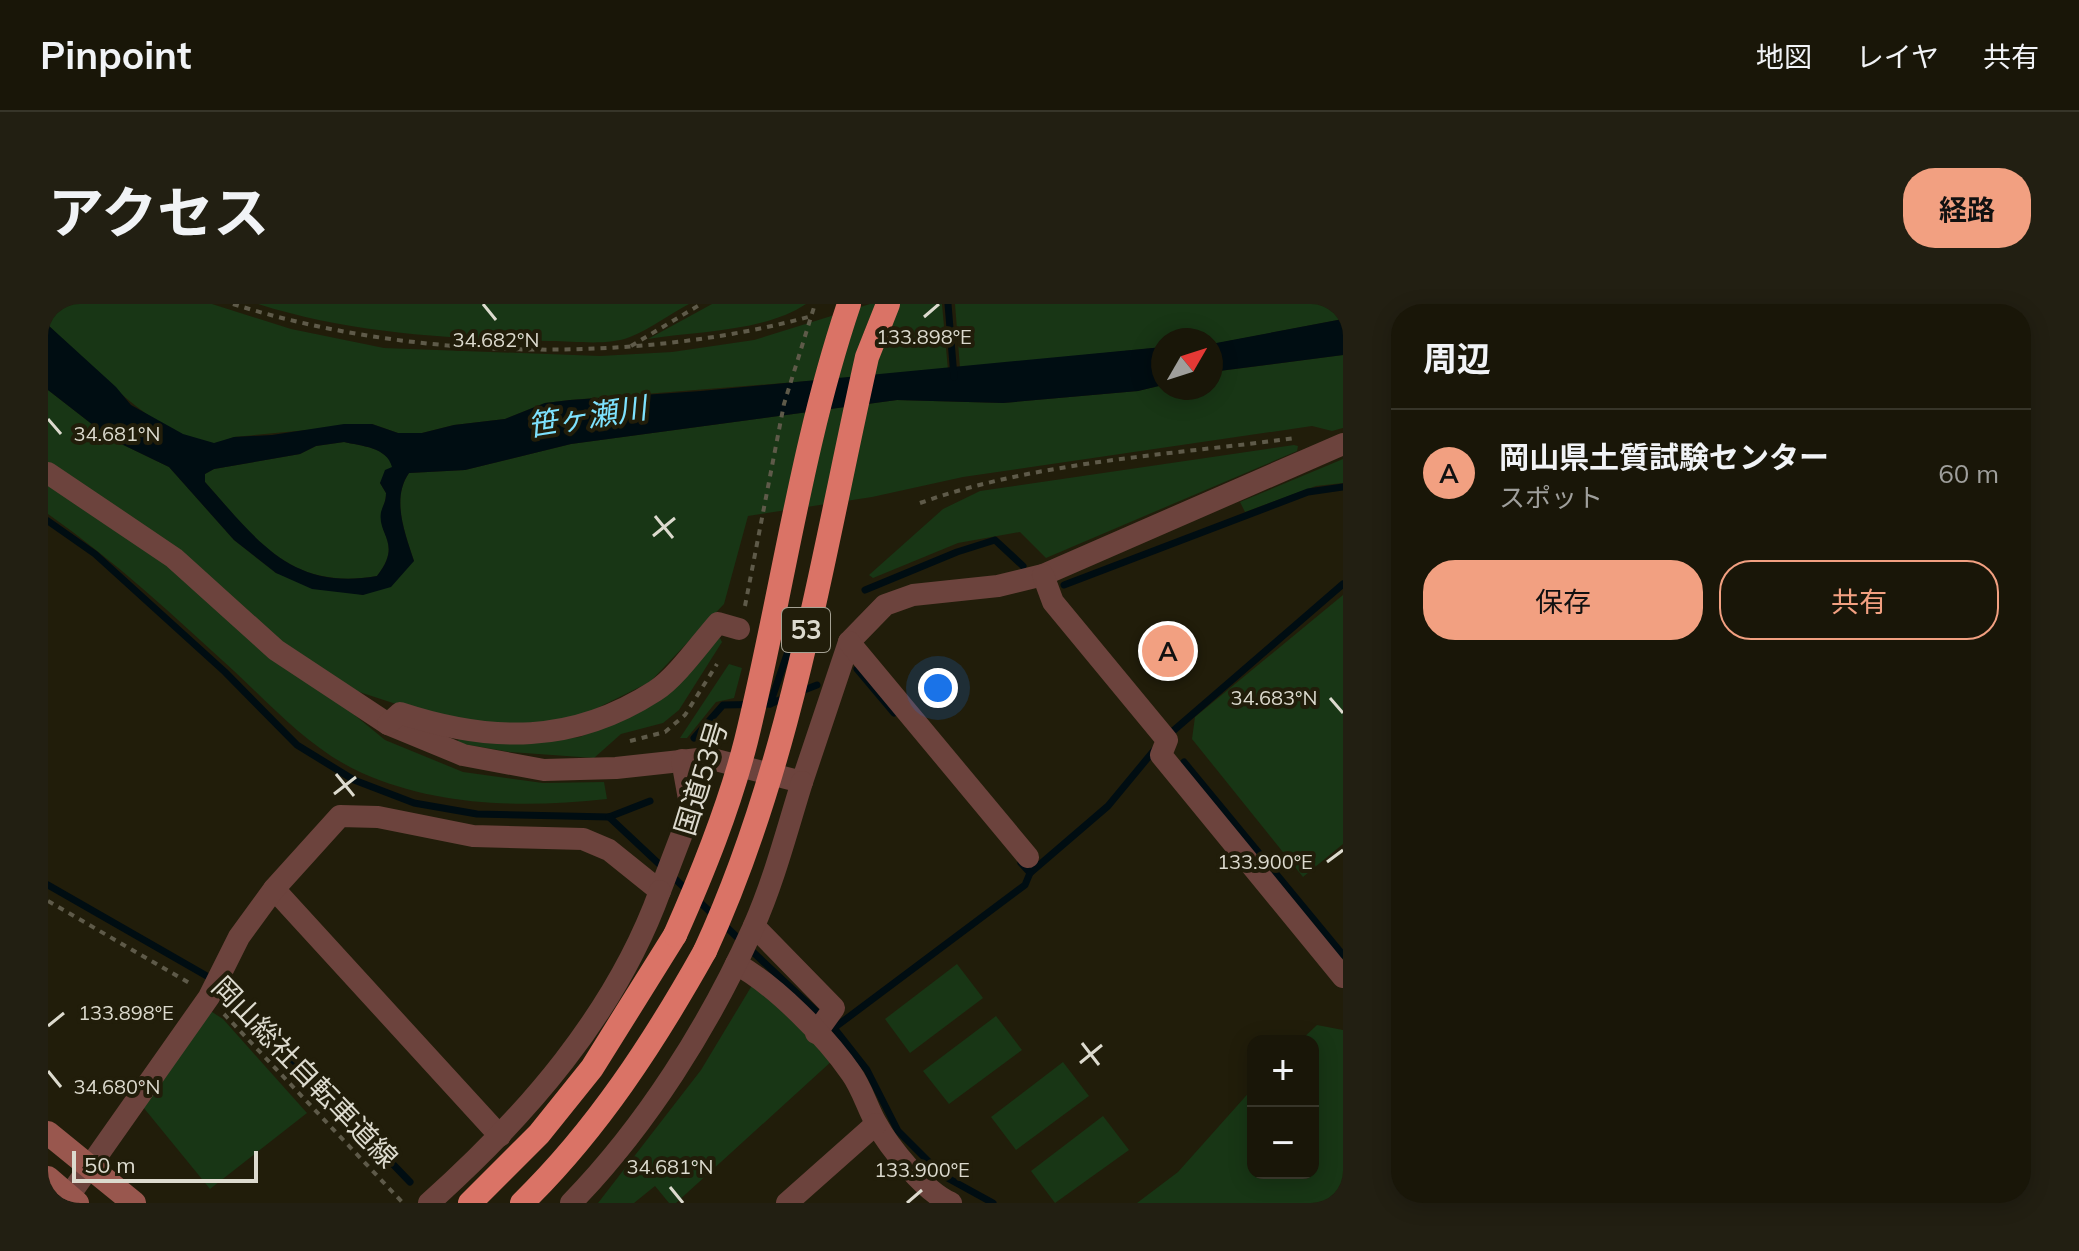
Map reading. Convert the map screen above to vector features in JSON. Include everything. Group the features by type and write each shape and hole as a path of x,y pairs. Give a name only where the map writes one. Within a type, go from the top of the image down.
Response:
{"highway":[{"name":"国道53号","path":"470,1203 539,1134 592,1068 675,935 711,849 745,742 822,383 849,304"},
{"name":"53","path":"522,1203 564,1158 624,1083 666,1022 705,951 734,889 777,755 867,357 888,304"}],"street":[{"path":"571,1203 647,1109 683,1056 745,945 849,642 885,605 913,595 998,586 1043,575 1336,447"},
{"path":"48,473 174,558 276,650 388,724 463,755 544,770 616,768 708,758 802,782"},
{"path":"1043,575 1053,602 1167,740 1161,755 1343,977"},
{"path":"388,724 400,713 444,728 521,736 580,728 658,690 718,623 739,629"},
{"path":"849,642 1028,857"},
{"path":"429,1203 500,1136 540,1090 604,1004 642,937 691,810 682,760"},
{"path":"48,1178 70,1201 89,1167 214,986 239,937 274,889 340,816 378,817 473,836 583,839 665,878"},
{"path":"274,889 500,1136"},
{"path":"745,945 758,978 822,1025 852,1074 876,1124 911,1170 946,1202"},
{"path":"745,945 834,1008 822,1025"},
{"path":"787,1203 876,1124"},
{"path":"48,1133 134,1203"}],"path":[{"path":"233,304 295,324 386,339 460,346 631,346 756,332 812,316"},
{"path":"631,346 649,332 701,304"},
{"path":"753,554 784,404 815,304"},
{"path":"920,503 966,487 1085,466 1315,436 1336,447"},
{"name":"岡山総社自転車道線","path":"48,901 177,975 214,986 403,1203"}],"green space":[{"path":"48,304 212,304 291,329 384,348 600,356 672,352 754,340 870,304 942,304 948,370 570,400 545,403 505,419 454,425 422,433 398,433 372,424 234,437 216,443 196,441 174,431 126,398 48,325"},
{"path":"258,304 689,304 630,337 591,342 477,339 403,333 330,322"},
{"path":"712,304 806,304 771,320 751,325 648,339"},
{"path":"955,304 1343,304 1343,319 1223,342 1223,328 1151,328 1151,348 960,368"},
{"path":"1343,355 1343,428 1332,431 1312,426 963,477 872,497 748,516 724,604 650,682 575,719 519,725 442,719 344,687 279,644 48,463 48,390 111,439 169,467 234,540 276,573 363,595 414,561 400,505 409,473 465,470 571,444 897,400 1003,403 1151,388 1151,400 1223,400 1223,371"},
{"path":"344,442 379,451 393,467 380,483 386,493 381,520 389,547 377,576 347,579 321,576 298,568 260,542 205,482 205,474 214,469 300,454 316,446"},
{"path":"1298,446 1297,451 1046,558 1020,532 958,543 873,578 869,575 943,509 980,491"},
{"path":"1343,459 1343,483 1316,486 1245,512 1240,502"},
{"path":"48,481 170,563 385,740 463,772 543,783 604,782 607,799 513,804 451,799 391,784 343,764 294,727 144,590 48,514"},
{"path":"1343,595 1343,844 1303,877 1192,739 1195,717"},
{"path":"719,636 722,642 679,710 663,723 621,734 594,758 510,752 457,743 459,738 511,744 580,737 663,698"},
{"path":"729,664 742,668 734,698 716,702 687,738 680,738"},
{"path":"957,964 983,998 910,1053 885,1019"},
{"path":"754,982 833,1060 676,1203 669,1203 655,1186 634,1203 598,1203 701,1070"},
{"path":"209,1010 223,1019 307,1113 210,1189 143,1107"},
{"path":"996,1016 1022,1050 949,1104 923,1071"},
{"path":"1317,1025 1343,1030 1343,1203 1137,1203 1178,1172 1247,1095 1247,1179 1319,1179 1319,1035 1306,1035"},
{"path":"1063,1062 1089,1096 1016,1150 991,1117"},
{"path":"1103,1116 1129,1150 1055,1203 1031,1171"}],"water":[{"path":"1343,319 1343,355 1223,370 1223,342"},
{"name":"笹ヶ瀬川","path":"48,325 116,387 131,405 183,434 214,443 234,437 272,435 344,424 372,424 398,433 422,433 454,425 505,419 545,403 570,400 701,391 1151,348 1151,388 1138,391 1003,403 897,400 571,444 465,470 409,473 400,505 414,561 391,587 363,595 312,589 276,573 234,540 169,467 111,439 48,390","holes":["344,442 365,446 385,455 392,467 385,470 380,483 386,493 381,520 389,547 377,576 347,579 321,576 298,568 260,541 205,482 205,474 214,469 300,454 316,446"]}],"waterway":[{"path":"948,304 954,377"},
{"path":"1064,585 1308,492 1343,487"},
{"path":"48,521 95,554 225,672 297,745 354,780 414,803 477,814 609,817 650,801"},
{"path":"865,590 957,552 995,540 1023,566"},
{"path":"1173,731 1343,584"},
{"path":"770,704 793,637 801,630"},
{"path":"857,669 894,713"},
{"path":"799,692 817,685"},
{"path":"694,738 723,705 770,704 784,698"},
{"path":"1021,863 1030,873 1108,806 1156,748"},
{"path":"1184,762 1343,955"},
{"path":"609,817 834,1028 867,1070 898,1131 942,1175 993,1203"},
{"path":"834,1028 1025,885 1030,873"},
{"path":"48,885 219,983 410,1182"}],"place":[{"name":"岡山県土質試験センター","path":"1168,651"}]}
